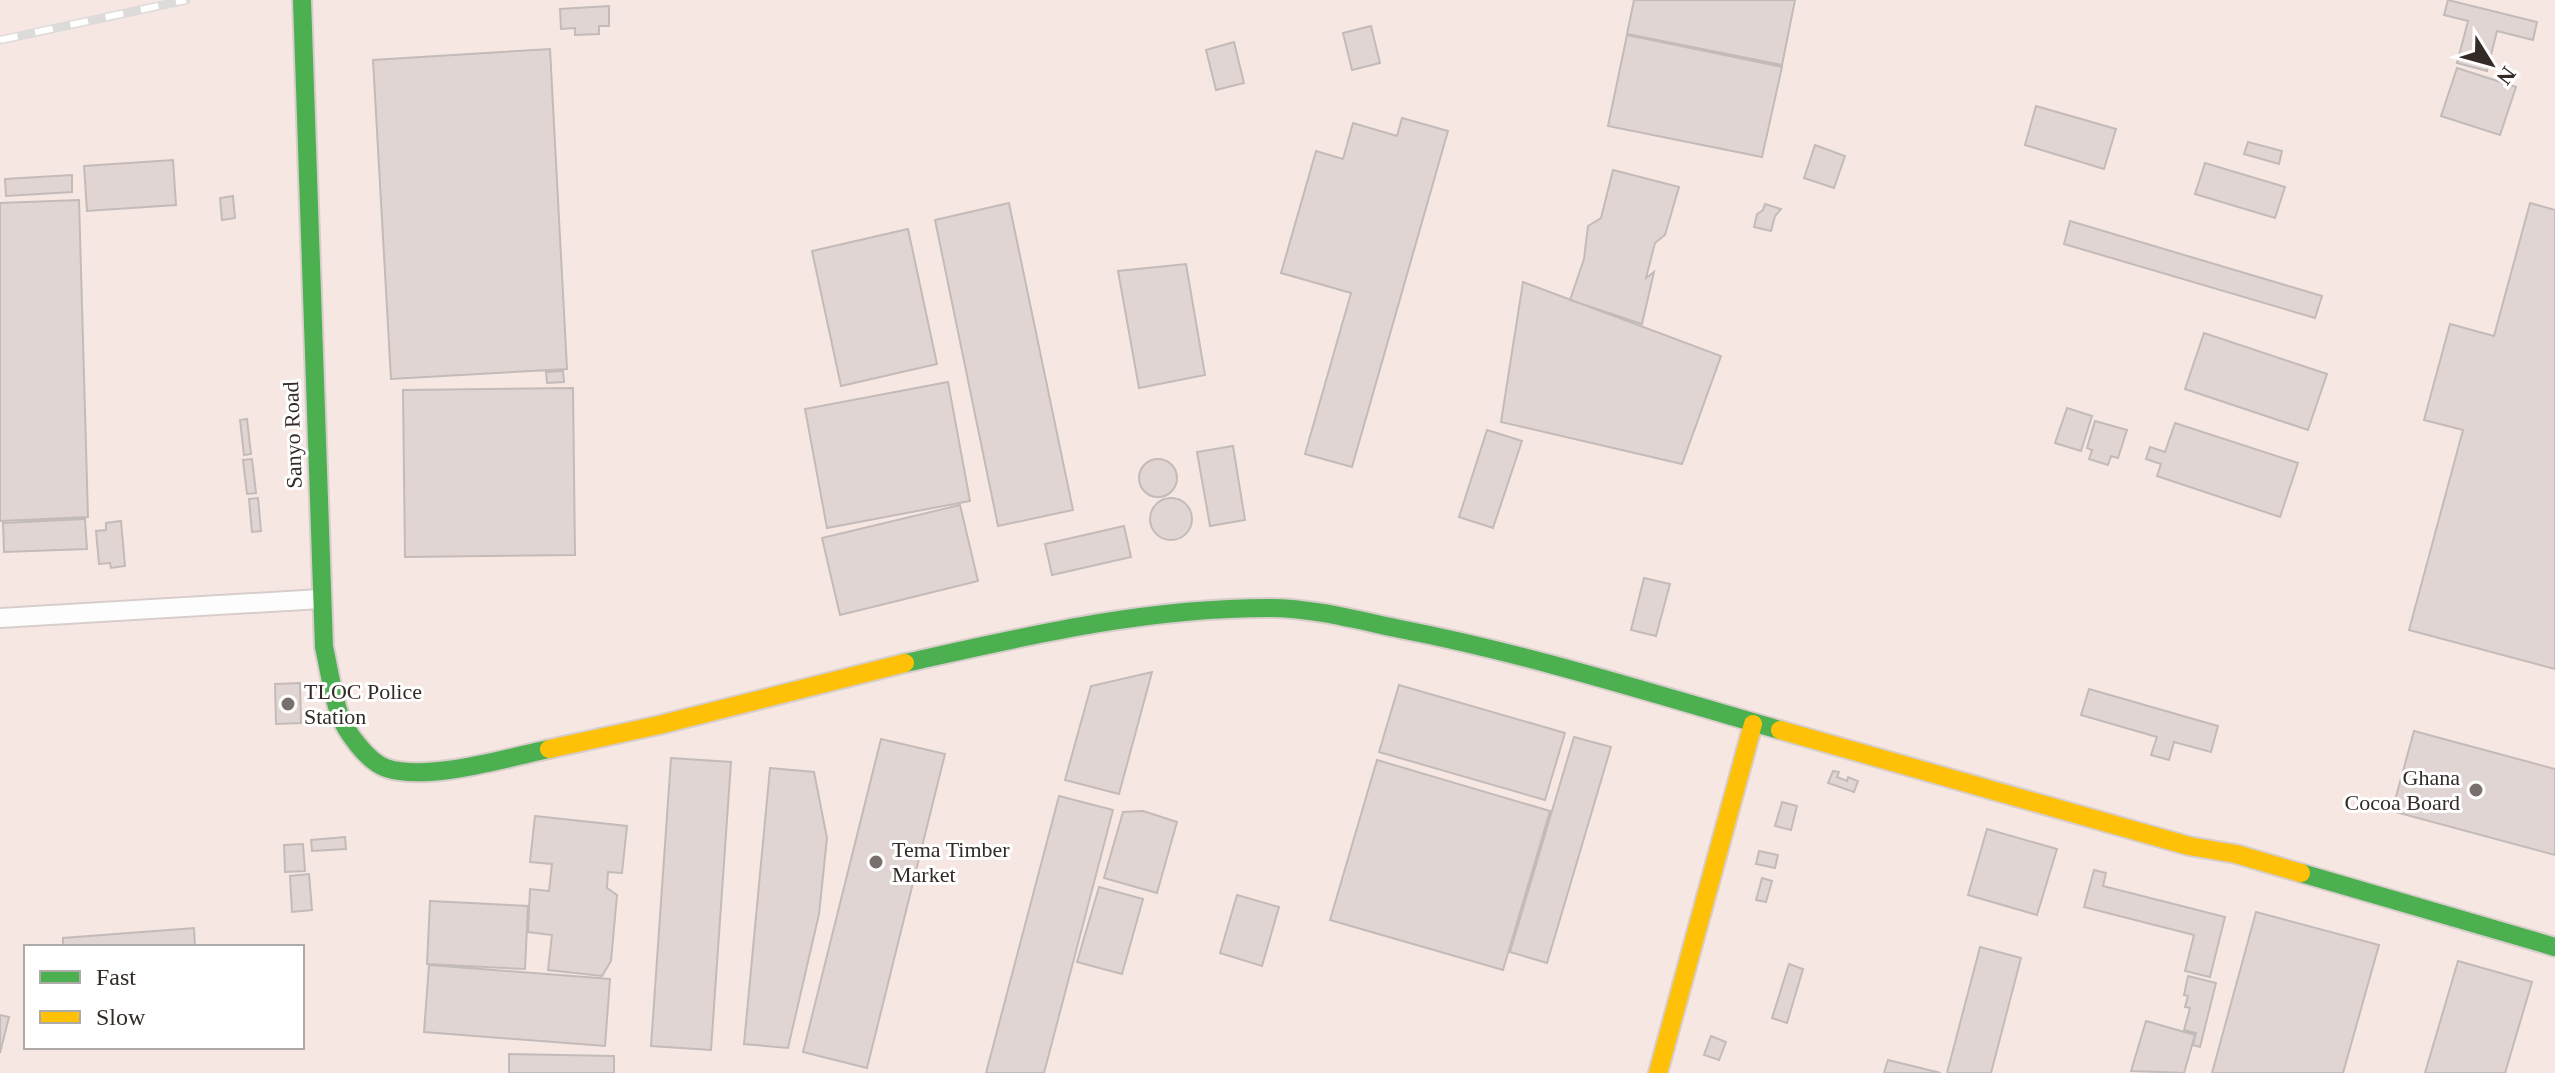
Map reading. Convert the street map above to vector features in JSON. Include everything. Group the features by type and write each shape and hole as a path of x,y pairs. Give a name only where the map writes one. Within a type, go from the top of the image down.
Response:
{"street":[{"name":"Sanyo Road","path":"302,0 324,647 339,715 356,744 382,767 407,773 464,767 659,725 871,670 1085,624 1176,611 1259,608 1323,613 1482,645 2189,846 2236,854 2555,947"},
{"path":"0,618 321,599"},
{"path":"1658,1073 1753,724"}],"shaded area":[{"path":"0,0 2555,0 2555,1073 0,1073"}],"building":[{"path":"1634,0 1795,0 1782,65 1627,34"},
{"path":"2448,0 2537,22 2533,40 2497,31 2487,71 2457,63 2468,21 2444,15"},
{"path":"609,6 609,26 599,26 599,34 575,35 575,28 561,29 560,9"},
{"path":"1371,26 1380,63 1352,70 1343,33"},
{"path":"1627,35 1782,67 1762,157 1608,126"},
{"path":"1234,42 1244,83 1216,90 1206,50"},
{"path":"550,49 567,369 391,379 373,60"},
{"path":"2457,68 2516,87 2500,135 2441,116"},
{"path":"2036,106 2116,129 2104,169 2025,145"},
{"path":"1402,118 1448,131 1352,467 1305,454 1351,293 1281,273 1316,151 1343,159 1353,123 1397,136"},
{"path":"2248,142 2282,151 2279,164 2244,154"},
{"path":"1815,145 1845,156 1834,188 1804,178"},
{"path":"173,160 176,205 87,211 84,166"},
{"path":"2205,163 2285,187 2275,218 2195,194"},
{"path":"1613,170 1679,187 1665,235 1655,243 1646,278 1654,272 1642,324 1570,300 1584,259 1588,226 1601,218"},
{"path":"72,175 72,192 6,196 5,179"},
{"path":"233,196 235,218 222,220 220,198"},
{"path":"79,200 88,517 0,521 0,203"},
{"path":"1009,203 1073,510 998,526 935,220"},
{"path":"2530,203 2555,210 2555,669 2409,630 2463,430 2424,420 2450,324 2494,336"},
{"path":"1765,204 1781,209 1775,216 1771,231 1754,227 1757,214"},
{"path":"2070,221 2322,296 2315,318 2064,244"},
{"path":"908,229 937,364 841,386 812,251"},
{"path":"1186,264 1205,375 1139,388 1118,271"},
{"path":"1523,282 1721,356 1682,464 1501,422"},
{"path":"2204,333 2327,374 2308,430 2185,389"},
{"path":"563,371 564,382 547,383 546,372"},
{"path":"948,382 970,501 827,528 805,409"},
{"path":"573,388 575,555 405,557 403,390"},
{"path":"2067,408 2092,416 2081,451 2055,443"},
{"path":"247,419 251,454 244,455 240,420"},
{"path":"2095,421 2127,430 2118,458 2111,456 2108,465 2089,459 2092,450 2087,448"},
{"path":"2175,423 2298,463 2280,517 2157,476 2161,464 2146,459 2150,447 2165,452"},
{"path":"1487,430 1522,441 1493,528 1459,517"},
{"path":"1233,446 1245,520 1210,526 1197,452"},
{"path":"252,459 256,493 247,494 243,460"},
{"path":"1158,459 1172,464 1177,478 1172,492 1158,497 1144,492 1139,478 1144,464"},
{"path":"258,498 261,531 252,532 249,499"},
{"path":"1171,498 1186,504 1192,519 1186,534 1171,540 1156,534 1150,519 1156,504"},
{"path":"960,505 978,581 840,615 822,538"},
{"path":"85,519 87,549 4,552 3,523"},
{"path":"121,521 125,566 111,568 110,563 99,564 96,531 106,530 106,523"},
{"path":"1124,526 1131,557 1052,575 1045,544"},
{"path":"1644,578 1670,584 1656,636 1631,630"},
{"path":"1152,672 1119,794 1065,780 1091,686"},
{"name":"TLOC Police Station","path":"300,683 301,723 276,724 275,684"},
{"path":"1399,685 1565,733 1545,800 1379,752"},
{"path":"2089,689 2218,726 2211,752 2174,742 2169,760 2151,755 2157,737 2081,715"},
{"name":"Ghana Cocoa Board","path":"2414,731 2555,769 2555,855 2392,811"},
{"path":"1574,737 1611,747 1547,963 1510,952"},
{"path":"881,739 945,754 867,1068 803,1052"},
{"path":"671,758 731,762 711,1050 651,1046"},
{"path":"1377,760 1550,811 1503,970 1330,920"},
{"path":"770,768 814,772 827,838 819,914 788,1048 744,1044"},
{"path":"1833,771 1839,772 1837,777 1847,781 1848,777 1858,781 1854,792 1828,783"},
{"path":"1059,796 1113,810 1044,1073 986,1073"},
{"path":"1782,802 1797,806 1791,830 1775,826"},
{"path":"1143,811 1177,822 1157,893 1104,878 1123,812"},
{"path":"535,816 627,826 622,873 608,872 607,888 617,895 611,961 602,976 548,970 552,935 528,932 530,889 549,891 552,864 530,862"},
{"path":"1987,829 2057,849 2037,915 1968,895"},
{"path":"345,837 346,849 312,851 311,840"},
{"path":"303,844 305,871 285,872 284,845"},
{"path":"1759,851 1778,855 1775,868 1756,864"},
{"path":"2094,870 2106,873 2103,886 2225,917 2210,977 2185,971 2194,935 2084,907"},
{"path":"309,874 312,910 292,912 290,876"},
{"path":"1762,878 1772,881 1766,902 1756,900"},
{"path":"1099,887 1143,899 1122,974 1077,962"},
{"path":"1237,895 1279,907 1262,966 1220,953"},
{"path":"430,901 528,906 525,969 427,964"},
{"path":"2256,912 2379,945 2343,1073 2212,1073"},
{"path":"194,928 195,945 63,945 63,938"},
{"path":"1980,947 2021,958 1991,1073 1947,1073"},
{"path":"2458,961 2532,982 2505,1073 2425,1073"},
{"path":"1789,964 1803,969 1787,1023 1772,1018"},
{"path":"429,965 610,979 605,1046 424,1032"},
{"path":"2188,976 2216,983 2200,1047 2193,1045 2196,1033 2184,1030 2190,1008 2185,1007 2188,996 2184,995"},
{"path":"0,1015 9,1017 0,1053"},
{"path":"2146,1021 2195,1035 2184,1073 2131,1071"},
{"path":"1711,1036 1726,1042 1719,1060 1704,1055"},
{"path":"509,1054 614,1056 614,1073 509,1073"},
{"path":"1888,1060 1941,1073 1884,1073"}],"railway":[{"path":"0,40 186,0"}],"traffic: fast":[{"path":"302,0 324,647 339,713 365,753 379,765 403,772 444,771 549,749"},
{"path":"905,663 1131,618 1222,609 1302,610 1496,650 1780,730"},
{"path":"2301,873 2555,947"}],"traffic: slow":[{"path":"549,749 659,725 905,663"},
{"path":"1658,1073 1753,724"},
{"path":"1780,730 2189,846 2236,854 2301,873"}],"place":[{"name":"TLOC Police Station","path":"288,704"},
{"name":"Ghana Cocoa Board","path":"2476,790"},
{"name":"Tema Timber Market","path":"876,862"}]}
